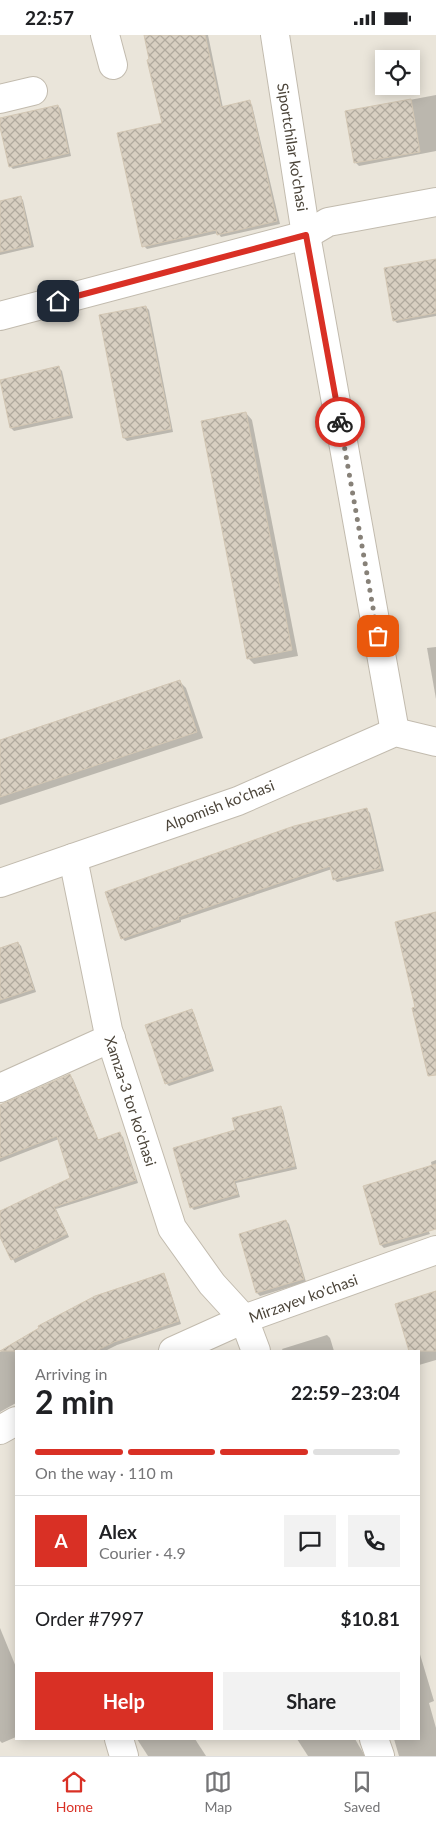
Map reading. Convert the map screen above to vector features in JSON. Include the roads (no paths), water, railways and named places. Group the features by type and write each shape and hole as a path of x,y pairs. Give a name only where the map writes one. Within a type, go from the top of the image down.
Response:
{"street":[{"path":"105,35 112,65"},
{"name":"Siportchilar ko'chasi","path":"275,35 306,235 395,732"},
{"path":"0,99 33,91"},
{"path":"0,316 306,235 328,222 436,202"},
{"path":"395,732 436,742"},
{"name":"Alpomish ko'chasi","path":"0,883 238,801 395,732"},
{"name":"Xamza-3 tor ko'chasi","path":"73,858 111,1038 172,1228 212,1284 244,1319"},
{"path":"0,1088 111,1038"},
{"name":"Mirzayev ko'chasi","path":"175,1350 244,1319 436,1250"},
{"path":"244,1319 256,1350"},
{"path":"119,1740 124,1756"},
{"path":"374,1740 380,1756"}]}
